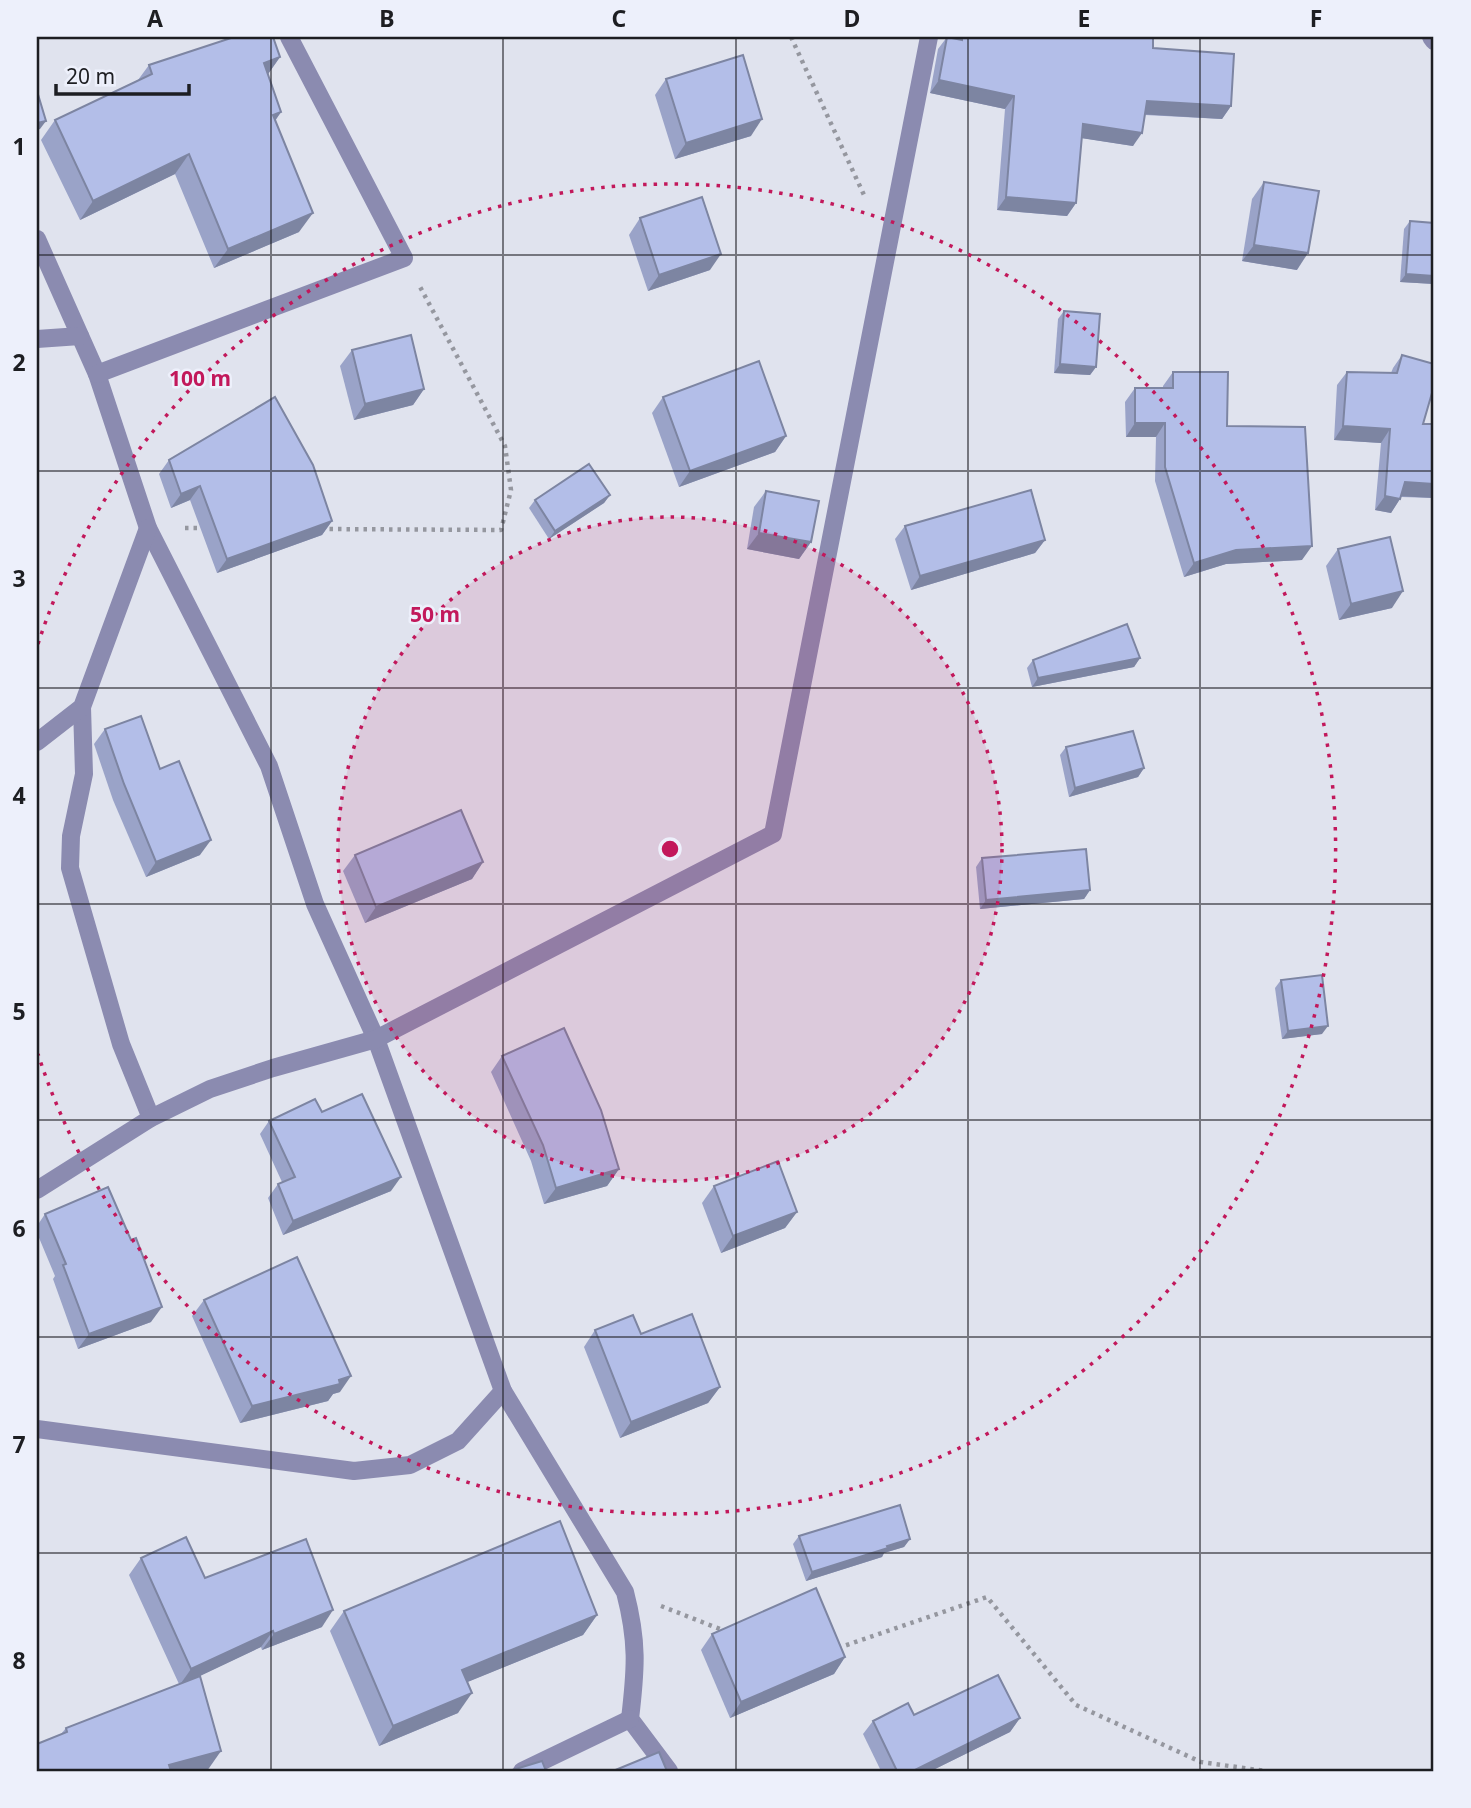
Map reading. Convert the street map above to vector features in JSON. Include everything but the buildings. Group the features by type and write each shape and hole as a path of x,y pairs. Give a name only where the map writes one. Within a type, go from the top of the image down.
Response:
{"street":[{"path":"97,374 404,258 289,37"},
{"path":"37,1190 151,1118 210,1089 376,1040 773,834 929,37"},
{"path":"1431,37 1434,41"},
{"path":"37,239 97,374 148,528 269,766 315,904 376,1040 503,1391 625,1592 634,1629 637,1659 630,1719 669,1771"},
{"path":"37,339 80,336"},
{"path":"148,528 82,707 84,774 71,836 70,867 121,1044 151,1118"},
{"path":"37,742 82,707"},
{"path":"37,1429 354,1471 410,1465 458,1441 503,1391"},
{"path":"522,1771 630,1719"}],"path":[{"path":"791,37 866,200"},
{"path":"311,529 501,530 511,490 505,446 404,258"},
{"path":"148,528 216,528"},
{"path":"625,1592 726,1631"},
{"path":"829,1651 987,1597 1076,1705 1201,1762 1265,1771"}]}
